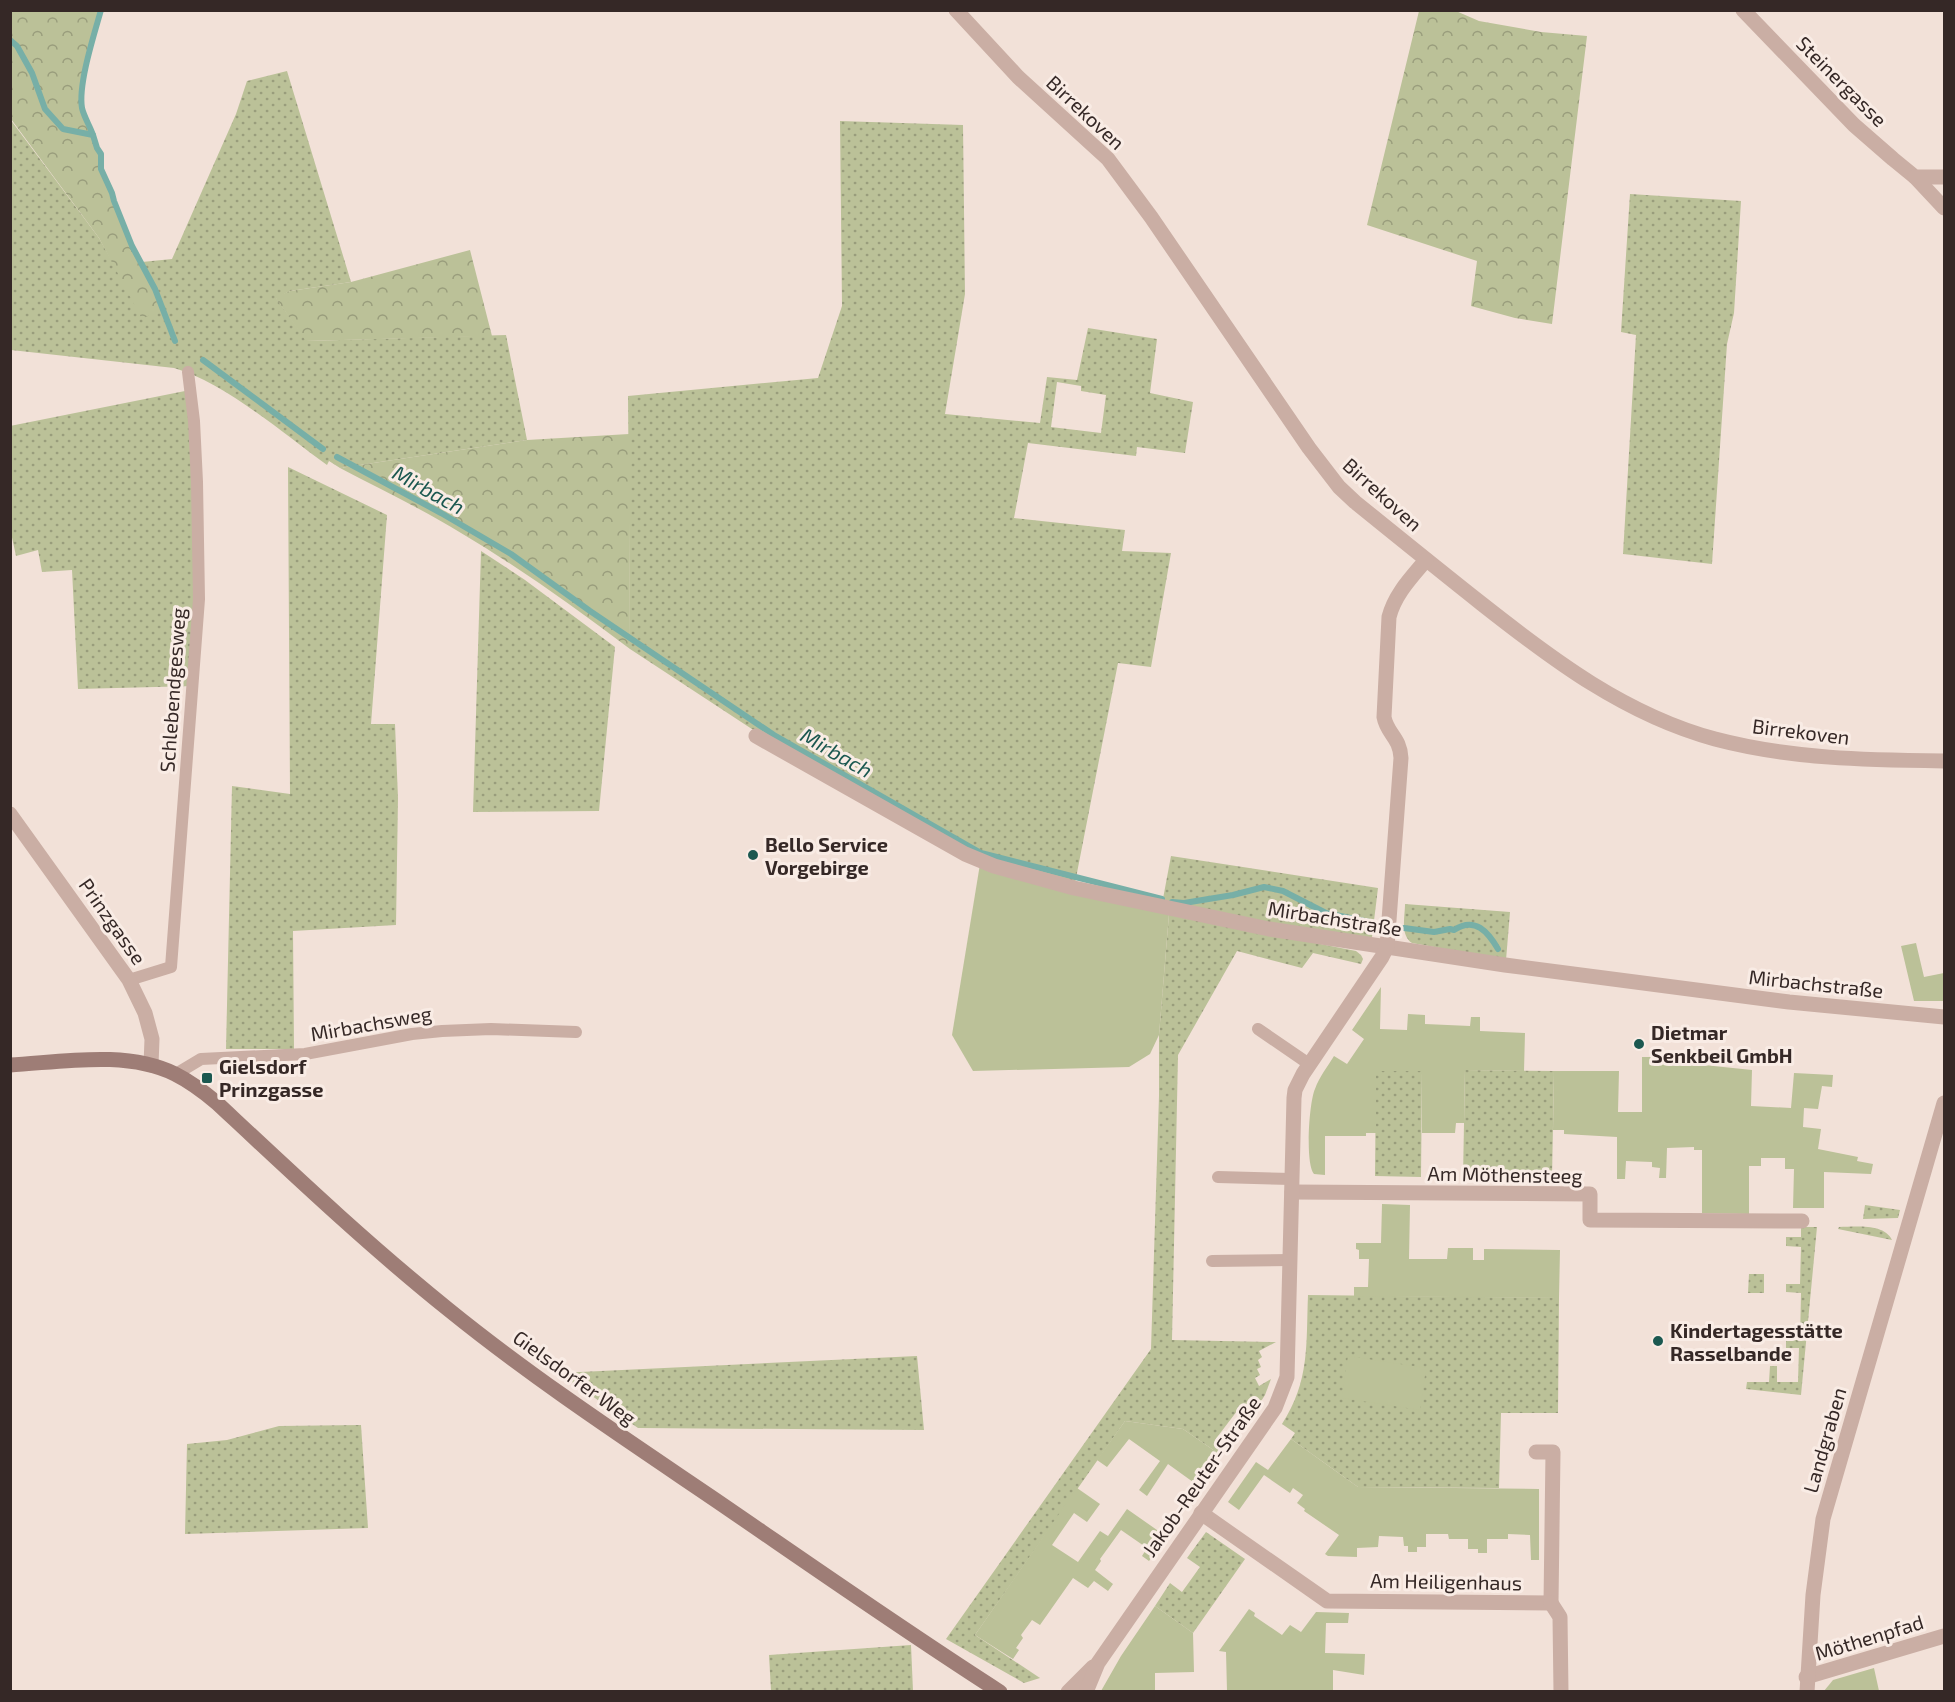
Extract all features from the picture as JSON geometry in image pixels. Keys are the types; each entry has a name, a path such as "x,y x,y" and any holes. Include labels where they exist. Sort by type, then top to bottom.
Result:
{"street":[{"name":"Birrekoven","path":"956,10 1018,78 1107,159 1151,217 1309,448 1339,487 1426,560 1536,647 1626,704 1683,729 1748,747 1806,756 1944,761"},
{"name":"Steinergasse","path":"1743,10 1854,125 1915,177 1944,207"},
{"path":"1915,177 1944,177"},
{"name":"Jakob-Reuter-Straße","path":"1068,1692 1098,1663 1275,1408 1282,1394 1289,1359 1293,1098 1298,1082 1309,1064 1387,947 1401,758 1398,741 1387,728 1384,717 1389,617 1400,592 1426,560"},
{"name":"Mirbachstraße","path":"756,736 965,854 994,866 1074,888 1269,929 1505,965 1789,1002 1944,1017"},
{"name":"Prinzgasse","path":"10,814 129,980 148,1021 152,1039 151,1065"},
{"name":"Gielsdorfer Weg","path":"10,1065 98,1060 151,1065 176,1074 217,1103 377,1251 451,1312 773,1540 1000,1692"},
{"name":"Landgraben","path":"1807,1684 1813,1595 1823,1519 1944,1103"},
{"name":"Am Möthensteeg","path":"1292,1186 1590,1194 1590,1220 1802,1221"},
{"name":"Am Heiligenhaus","path":"1201,1513 1326,1601 1551,1603 1553,1452 1536,1452"},
{"path":"1551,1603 1560,1617 1561,1692"},
{"name":"Möthenpfad","path":"1807,1684 1944,1636"},
{"name":"Jakob-Reuter-Straße","path":"1086,1692 1098,1663"}],"lane":[{"name":"Schlebendgesweg","path":"129,980 171,967 199,599 197,482 194,421 188,372"},
{"name":"Mirbachsweg","path":"176,1074 201,1059 304,1054 432,1032 491,1029 576,1032"},
{"path":"1258,1029 1309,1064"},
{"path":"1218,1177 1292,1186"},
{"path":"1212,1261 1291,1260"}],"green space":[{"path":"11,10 101,11 83,82 82,110 101,154 101,169 132,246 155,289 158,311 142,319 99,238 11,119"},
{"path":"1419,11 1456,11 1479,21 1541,32 1587,36 1552,324 1515,318 1471,306 1477,261 1367,225"},
{"path":"287,71 351,282 290,291 276,298 307,341 506,335 527,440 340,468 329,461 327,465 233,397 193,375 174,368 11,350 10,119 99,238 116,268 155,289 142,262 172,259 236,114 247,81"},
{"path":"840,121 963,125 965,294 945,414 1040,423 1047,377 1077,380 1088,328 1157,339 1150,393 1193,402 1185,453 1137,447 1136,456 1028,443 1014,518 1125,530 1122,551 1171,553 1151,667 1118,663 1075,883 985,859 761,735 630,649 628,396 818,378 842,306","holes":["1057,382 1081,386 1081,391 1106,395 1101,433 1051,427"]},
{"path":"1630,194 1741,201 1734,313 1727,344 1712,564 1623,554 1636,335 1621,332"},
{"path":"470,250 492,336 306,341 275,297 290,291 351,282"},
{"path":"190,390 194,421 194,686 78,689 72,570 42,572 38,550 16,556 10,528 10,426"},
{"path":"629,434 630,649 483,546 340,468 527,440"},
{"path":"288,467 387,515 371,724 395,724 398,798 396,925 293,931 294,1049 226,1049 232,786 290,794"},
{"path":"481,551 525,580 615,647 599,811 473,812"},
{"path":"1171,856 1378,888 1372,937 1366,943 1162,904"},
{"path":"980,864 1169,914 1159,1035 1150,1054 1129,1067 973,1071 952,1035"},
{"path":"1405,904 1510,912 1506,960 1412,943 1408,940 1405,931"},
{"path":"1169,914 1356,951 1363,959 1361,964 1313,953 1302,968 1237,951 1178,1055 1172,1340 1276,1342 1259,1351 1262,1357 1258,1360 1261,1367 1257,1369 1260,1375 1255,1378 1259,1386 1271,1379 1265,1395 1249,1420 1237,1411 1215,1440 1227,1450 1222,1456 1183,1429 1125,1421 975,1635 1040,1678 1024,1683 946,1639 1151,1349 1159,1035"},
{"path":"1916,943 1924,977 1944,973 1944,1001 1914,1001 1901,946"},
{"path":"1381,987 1380,1029 1407,1030 1408,1014 1425,1015 1425,1024 1470,1026 1471,1017 1480,1017 1480,1031 1525,1033 1524,1071 1465,1070 1464,1123 1456,1123 1455,1133 1422,1133 1422,1071 1376,1071 1376,1133 1366,1133 1366,1136 1325,1136 1325,1175 1314,1174 1311,1168 1309,1133 1315,1089 1334,1056 1347,1064 1364,1039 1352,1030"},
{"path":"1642,1057 1703,1057 1704,1065 1752,1070 1751,1106 1791,1108 1794,1073 1833,1075 1832,1087 1822,1086 1818,1109 1804,1108 1803,1127 1821,1129 1818,1149 1858,1157 1857,1161 1873,1164 1871,1174 1824,1172 1824,1208 1793,1208 1794,1169 1785,1169 1785,1158 1761,1158 1761,1166 1749,1166 1749,1214 1702,1213 1702,1150 1694,1150 1694,1147 1667,1148 1666,1178 1659,1178 1660,1168 1652,1167 1652,1162 1626,1161 1625,1179 1617,1179 1617,1137 1564,1134 1564,1130 1553,1130 1554,1071 1619,1071 1618,1112 1642,1112"},
{"path":"1465,1070 1554,1071 1552,1178 1463,1177"},
{"path":"1376,1071 1422,1071 1421,1177 1375,1176"},
{"path":"1382,1204 1410,1205 1409,1259 1447,1259 1448,1248 1473,1248 1473,1260 1484,1260 1484,1249 1560,1250 1559,1298 1354,1296 1354,1287 1368,1287 1369,1259 1359,1259 1356,1243 1381,1243"},
{"path":"1865,1205 1900,1210 1898,1218 1863,1219"},
{"path":"1801,1227 1817,1227 1801,1395 1746,1389 1747,1382 1769,1382 1770,1366 1777,1366 1777,1382 1798,1382 1799,1348 1786,1348 1786,1340 1800,1340 1801,1293 1786,1292 1786,1284 1800,1284 1801,1247 1786,1246 1786,1237 1801,1237"},
{"path":"1839,1227 1876,1228 1892,1240 1838,1229"},
{"path":"1749,1274 1764,1274 1764,1293 1748,1293"},
{"path":"1308,1295 1559,1298 1558,1413 1501,1413 1499,1488 1358,1487 1291,1439 1295,1433 1282,1424 1298,1393 1302,1377 1305,1362"},
{"path":"917,1356 924,1430 638,1428 559,1373"},
{"path":"1348,1356 1426,1368 1420,1410 1342,1398"},
{"path":"1125,1421 1183,1429 1222,1456 1193,1498 1186,1492 1193,1482 1168,1464 1147,1496 1139,1490 1160,1461 1129,1439 1107,1467 1097,1460"},
{"path":"361,1425 368,1528 185,1534 187,1444 227,1440 279,1426"},
{"path":"1291,1439 1358,1487 1539,1489 1539,1560 1531,1560 1530,1535 1508,1534 1508,1539 1487,1539 1487,1553 1478,1553 1478,1549 1468,1549 1468,1539 1449,1539 1448,1534 1426,1534 1426,1547 1417,1547 1417,1552 1408,1552 1408,1546 1404,1546 1403,1537 1379,1536 1378,1547 1357,1548 1357,1557 1328,1556 1325,1554 1339,1535 1304,1511 1305,1509 1297,1503 1303,1495 1293,1488 1290,1493 1264,1475 1239,1510 1228,1502 1256,1462 1268,1470"},
{"path":"1077,1488 1100,1504 1087,1522 1074,1513 1052,1545 1078,1562 1100,1531 1108,1536 1127,1509 1167,1537 1149,1561 1142,1556 1147,1548 1121,1530 1100,1559 1095,1570 1113,1584 1108,1591 1094,1581 1088,1588 1073,1578 1040,1625 1032,1620 1021,1635 1023,1638 1016,1648 1019,1650 1013,1659 975,1635"},
{"path":"1206,1532 1245,1559 1193,1633 1155,1606 1170,1583 1182,1592 1200,1567 1187,1558"},
{"path":"1155,1606 1193,1633 1194,1672 1155,1673 1155,1691 1101,1691 1121,1656"},
{"path":"1249,1609 1255,1613 1254,1616 1282,1635 1290,1625 1301,1632 1316,1612 1349,1613 1348,1623 1326,1623 1325,1653 1365,1654 1364,1675 1333,1670 1333,1691 1227,1691 1226,1652 1219,1651"},
{"path":"911,1645 913,1691 771,1691 769,1655"},
{"path":"1874,1668 1879,1691 1824,1691 1833,1680"}],"waterway":[{"path":"93,135 82,108 81,98 87,59 101,10"},
{"name":"Mirbach","path":"10,40 17,46 32,73 45,109 63,129 93,135 101,154 101,169 132,246 155,289 175,341"},
{"name":"Mirbach","path":"203,360 323,449"},
{"name":"Mirbach","path":"337,457 511,554 590,611 774,735 981,853 1162,899"},
{"name":"Mirbach","path":"1172,902 1184,903 1264,887 1283,891 1326,913 1374,923"},
{"name":"Mirbach","path":"1404,928 1434,932 1475,925 1490,937 1498,949"}],"place":[{"name":"Bello Service Vorgebirge","path":"753,855"},
{"name":"Dietmar Senkbeil GmbH","path":"1639,1044"},
{"name":"Gielsdorf Prinzgasse","path":"207,1078"},
{"name":"Kindertagesstätte Rasselbande","path":"1658,1341"}]}
